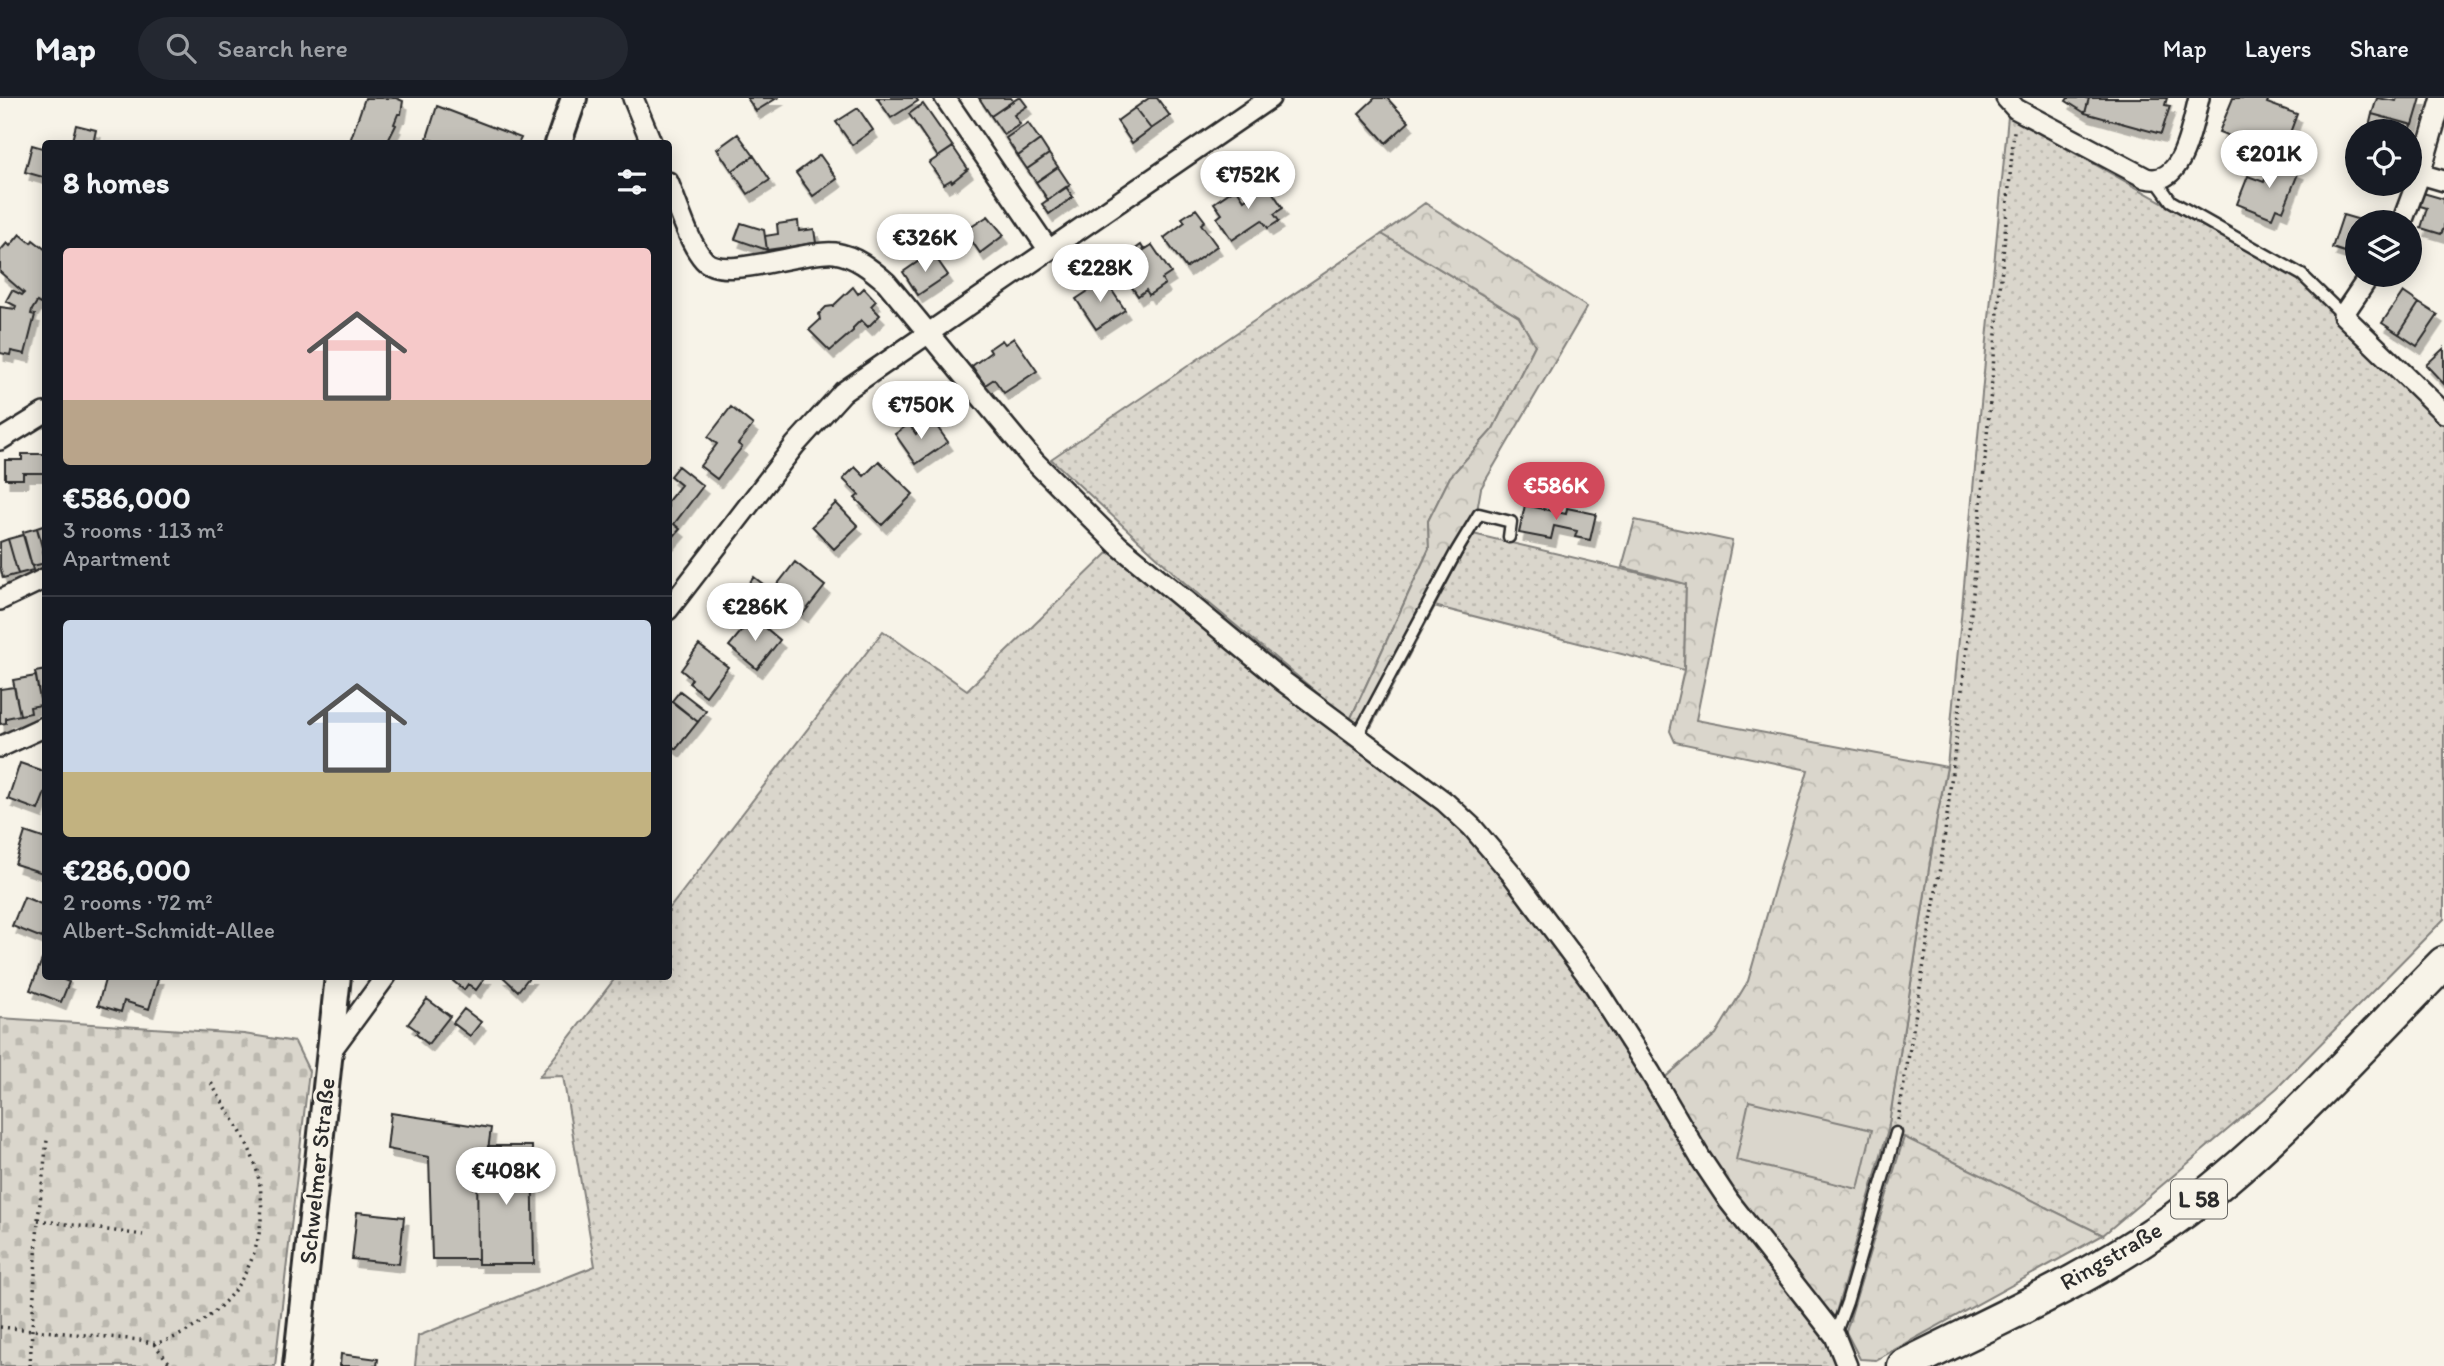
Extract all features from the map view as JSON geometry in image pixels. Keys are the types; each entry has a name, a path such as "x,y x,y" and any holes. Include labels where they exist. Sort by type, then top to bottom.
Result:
{"main road":[{"name":"Ringstraße","path":"1904,1366 2096,1269 2176,1218 2277,1131 2444,963"}],"street":[{"path":"559,140 574,98"},
{"path":"633,98 650,140"},
{"path":"945,98 1048,249"},
{"path":"672,605 795,445 843,392 1270,98"},
{"path":"2011,103 2146,178 2157,180 2170,173 2180,161 2199,98"},
{"path":"2422,167 2442,98"},
{"path":"2422,175 2444,181"},
{"path":"672,191 696,248 705,262 714,266 741,268 817,253 837,253 869,267 886,282 1034,461 1118,545 1284,682 1445,802 1472,827 1511,873 1593,983 1729,1201 1835,1336 1847,1366"},
{"path":"2362,287 2343,315 2444,413"},
{"path":"0,439 42,414"},
{"path":"0,600 42,580"},
{"path":"0,747 42,728"},
{"name":"Schwelmer Straße","path":"296,1366 338,980"},
{"path":"330,1051 383,980"}],"lane":[{"path":"2157,180 2171,201 2302,275 2343,315"},
{"path":"1357,737 1479,514 1511,522 1509,537"},
{"path":"1835,1336 1896,1133"}],"path":[{"path":"1896,1133 1943,849 1972,605 2011,103"},
{"path":"154,1344 200,1324 218,1310 248,1270 259,1238 263,1209 256,1169 248,1145 209,1079"},
{"path":"30,1366 38,1220 47,1140"},
{"path":"38,1220 143,1236"},
{"path":"0,1327 140,1340 154,1344 173,1366"}],"green space":[{"path":"2008,116 2302,280 2444,422 2444,919 2277,1088 2103,1235 1888,1130 1947,767"},
{"path":"1425,203 1587,307 1481,488 1473,534 1371,727 1350,720 1429,549 1428,521 1450,477 1493,429 1535,345 1519,317 1382,234"},
{"path":"1382,234 1519,317 1535,345 1493,429 1450,477 1428,521 1429,549 1350,720 1187,585 1051,459"},
{"path":"1635,520 1732,541 1696,720 1947,767 1888,1130 1833,1323 1719,1178 1662,1080 1716,1034 1748,981 1808,770 1675,742 1670,731 1684,670 1686,584 1622,567"},
{"path":"1473,534 1686,584 1684,670 1434,606"},
{"path":"1111,550 1441,808 1509,880 1569,961 1831,1341 1837,1366 415,1366 418,1336 595,1266 563,1076 539,1077 614,980 672,980 672,905 883,631 967,690"},
{"path":"0,1018 244,1034 295,1042 309,1071 275,1366 0,1366"},
{"path":"1749,1101 1872,1130 1858,1189 1736,1160"},
{"path":"1904,1137 2103,1235 1876,1360 1860,1359 1846,1332"}],"building":[{"path":"365,98 396,98 403,101 401,114 398,114 388,140 350,140"},
{"path":"747,98 777,98 756,111"},
{"path":"877,98 916,98 918,101 891,118"},
{"path":"979,98 1011,98 1013,101 991,116"},
{"path":"1018,98 1027,106 1014,115 1020,124 1004,135 991,116"},
{"path":"1149,98 1157,98 1170,116 1151,129 1135,108"},
{"path":"1375,98 1387,98 1409,122 1386,143 1359,113"},
{"path":"2068,98 2089,98 2085,113 2066,101"},
{"path":"2089,98 2167,98 2165,105 2170,106 2161,134 2085,113"},
{"path":"2233,98 2269,98 2267,103 2297,114 2284,149 2250,136 2247,143 2219,132"},
{"path":"2377,98 2396,101 2397,98 2421,98 2415,119 2391,119 2372,114"},
{"path":"923,104 953,147 938,157 909,114"},
{"path":"437,106 521,138 432,140 427,138"},
{"path":"858,108 873,130 852,145 836,122"},
{"path":"1135,108 1151,129 1132,143 1117,121"},
{"path":"2372,114 2390,119 2371,119"},
{"path":"1028,123 1040,140 1018,156 1006,138"},
{"path":"76,125 96,130 94,140 72,140"},
{"path":"738,134 754,156 732,171 717,149"},
{"path":"1040,140 1049,154 1027,169 1018,156"},
{"path":"32,145 42,148 42,177 25,172"},
{"path":"953,147 968,169 952,182 951,180 944,184 929,163"},
{"path":"1049,154 1058,167 1036,182 1027,169"},
{"path":"820,155 837,179 813,196 796,173"},
{"path":"754,156 770,180 748,194 732,171"},
{"path":"2272,161 2299,171 2283,211 2276,208 2272,218 2237,204 2248,176 2264,182"},
{"path":"1058,167 1070,185 1048,200 1036,182"},
{"path":"1267,184 1283,208 1274,214 1279,221 1268,228 1262,220 1232,240 1217,218 1222,214 1214,203 1236,188 1244,200"},
{"path":"1066,187 1073,197 1049,214 1042,204"},
{"path":"2423,193 2444,199 2444,228 2441,234 2422,228 2427,208 2420,206"},
{"path":"1196,209 1205,221 1201,224 1217,246 1186,268 1164,238 1185,222 1182,218"},
{"path":"2343,215 2345,216 2345,252 2332,248"},
{"path":"988,216 1004,235 980,253 965,231"},
{"path":"798,221 799,231 814,229 816,243 767,250 765,236 778,234 777,224"},
{"path":"741,223 764,230 767,250 735,239"},
{"path":"20,234 31,243 33,240 42,247 42,302 40,304 37,302 32,310 31,314 35,315 25,354 11,351 10,355 0,353 0,307 15,309 16,306 6,301 12,290 22,295 24,293 0,272 0,251 7,243 10,246"},
{"path":"1141,245 1144,250 1152,245 1171,273 1162,279 1165,284 1149,295 1146,290 1138,296 1119,268 1126,263 1123,258"},
{"path":"932,252 948,275 918,295 903,272"},
{"path":"1105,280 1125,310 1096,329 1076,299"},
{"path":"853,287 858,294 864,288 876,301 871,306 880,315 868,327 861,320 853,331 830,351 809,330 820,320 819,314 826,307 833,306"},
{"path":"2403,292 2419,303 2399,334 2382,323"},
{"path":"2419,303 2438,315 2417,346 2399,334"},
{"path":"1014,338 1037,371 1004,393 994,379 985,385 972,366 1002,340 1005,344"},
{"path":"2444,348 2444,384 2426,365"},
{"path":"950,390 958,400 936,420 928,411"},
{"path":"731,407 753,425 738,444 742,447 717,479 700,466 717,444 708,437"},
{"path":"933,421 948,442 916,464 895,434 909,424 916,434"},
{"path":"22,454 42,454 42,473 23,473 23,479 5,479 5,460 22,460"},
{"path":"879,461 913,494 882,525 855,498 859,495 843,479 855,467 864,476"},
{"path":"678,466 703,486 674,524 680,529 672,538 672,496 681,485 672,478"},
{"path":"836,503 858,526 834,549 812,526"},
{"path":"1525,505 1566,514 1567,508 1596,514 1590,540 1575,537 1577,531 1554,526 1551,539 1519,533"},
{"path":"42,526 42,544 37,528"},
{"path":"37,528 42,547 42,564 32,566 23,532"},
{"path":"23,535 33,570 18,574 8,539"},
{"path":"8,539 18,574 3,578 0,542"},
{"path":"795,562 825,586 803,614 773,590"},
{"path":"754,577 768,588 745,616 731,605"},
{"path":"753,617 780,640 757,669 729,646"},
{"path":"699,645 728,667 706,696 689,683 692,679 681,670"},
{"path":"42,671 41,705 35,672"},
{"path":"36,676 41,705 30,707 31,713 20,715 13,680"},
{"path":"14,687 20,715 6,718 6,723 0,724 0,689"},
{"path":"680,691 706,711 698,722 672,701"},
{"path":"672,702 698,722 676,749 672,746"},
{"path":"20,763 42,771 42,800 38,810 8,799"},
{"path":"25,832 42,838 42,873 15,864"},
{"path":"24,897 42,904 42,938 12,926"},
{"path":"42,960 42,980 69,982 61,1002 30,990"},
{"path":"105,980 158,980 149,1009 124,1001 121,1012 98,1005"},
{"path":"483,980 476,990 468,984 464,990 453,981"},
{"path":"506,980 527,980 518,991"},
{"path":"427,999 450,1016 428,1044 416,1034 418,1031 408,1024"},
{"path":"464,1009 481,1022 470,1036 453,1023"},
{"path":"391,1113 491,1128 486,1165 477,1164 478,1259 432,1259 429,1157 387,1149"},
{"path":"488,1146 532,1146 534,1264 478,1264 477,1164 486,1165"},
{"path":"357,1212 404,1217 399,1264 352,1259"},
{"path":"341,1354 378,1359 377,1366 340,1366"}]}
